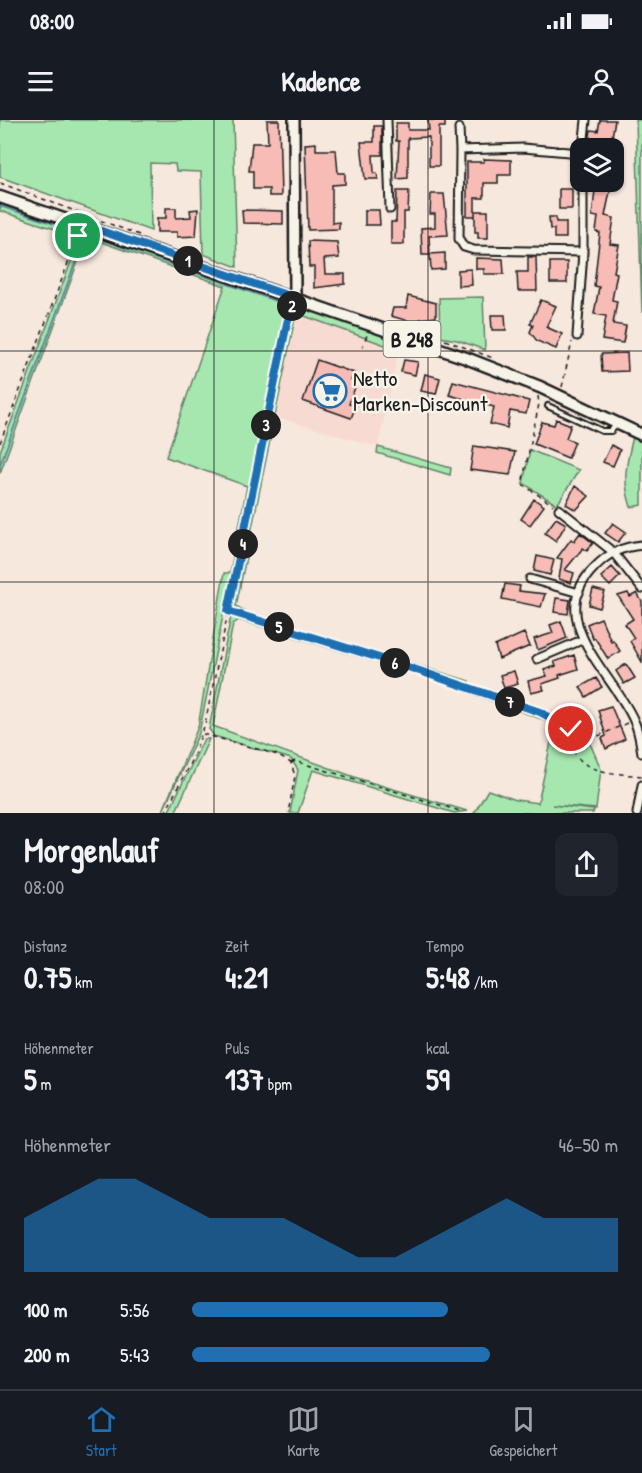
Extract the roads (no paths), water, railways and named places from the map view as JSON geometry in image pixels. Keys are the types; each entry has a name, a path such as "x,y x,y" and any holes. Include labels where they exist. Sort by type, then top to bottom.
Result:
{"main road":[{"name":"B 248","path":"0,196 295,298 540,387 642,435"}],"street":[{"path":"294,120 297,290 295,298"},
{"path":"387,120 390,209"},
{"path":"584,138 586,120"},
{"path":"459,128 459,239 464,247 474,250 583,252"},
{"path":"460,150 523,148 570,152"},
{"path":"577,336 583,252 583,192"},
{"path":"559,509 613,552 642,589"},
{"path":"642,545 625,547 613,552 591,571 579,593 576,615 582,640 634,720 642,753"},
{"path":"530,579 579,593"},
{"path":"537,659 582,640"},
{"path":"637,813 642,785"}],"lane":[{"path":"548,406 603,430 611,431 617,423"}],"waterway":[{"path":"0,206 73,230"},
{"path":"0,465 86,234 276,301"},
{"path":"235,603 276,394"}],"place":[{"name":"Netto Marken-Discount","path":"330,391"}]}
